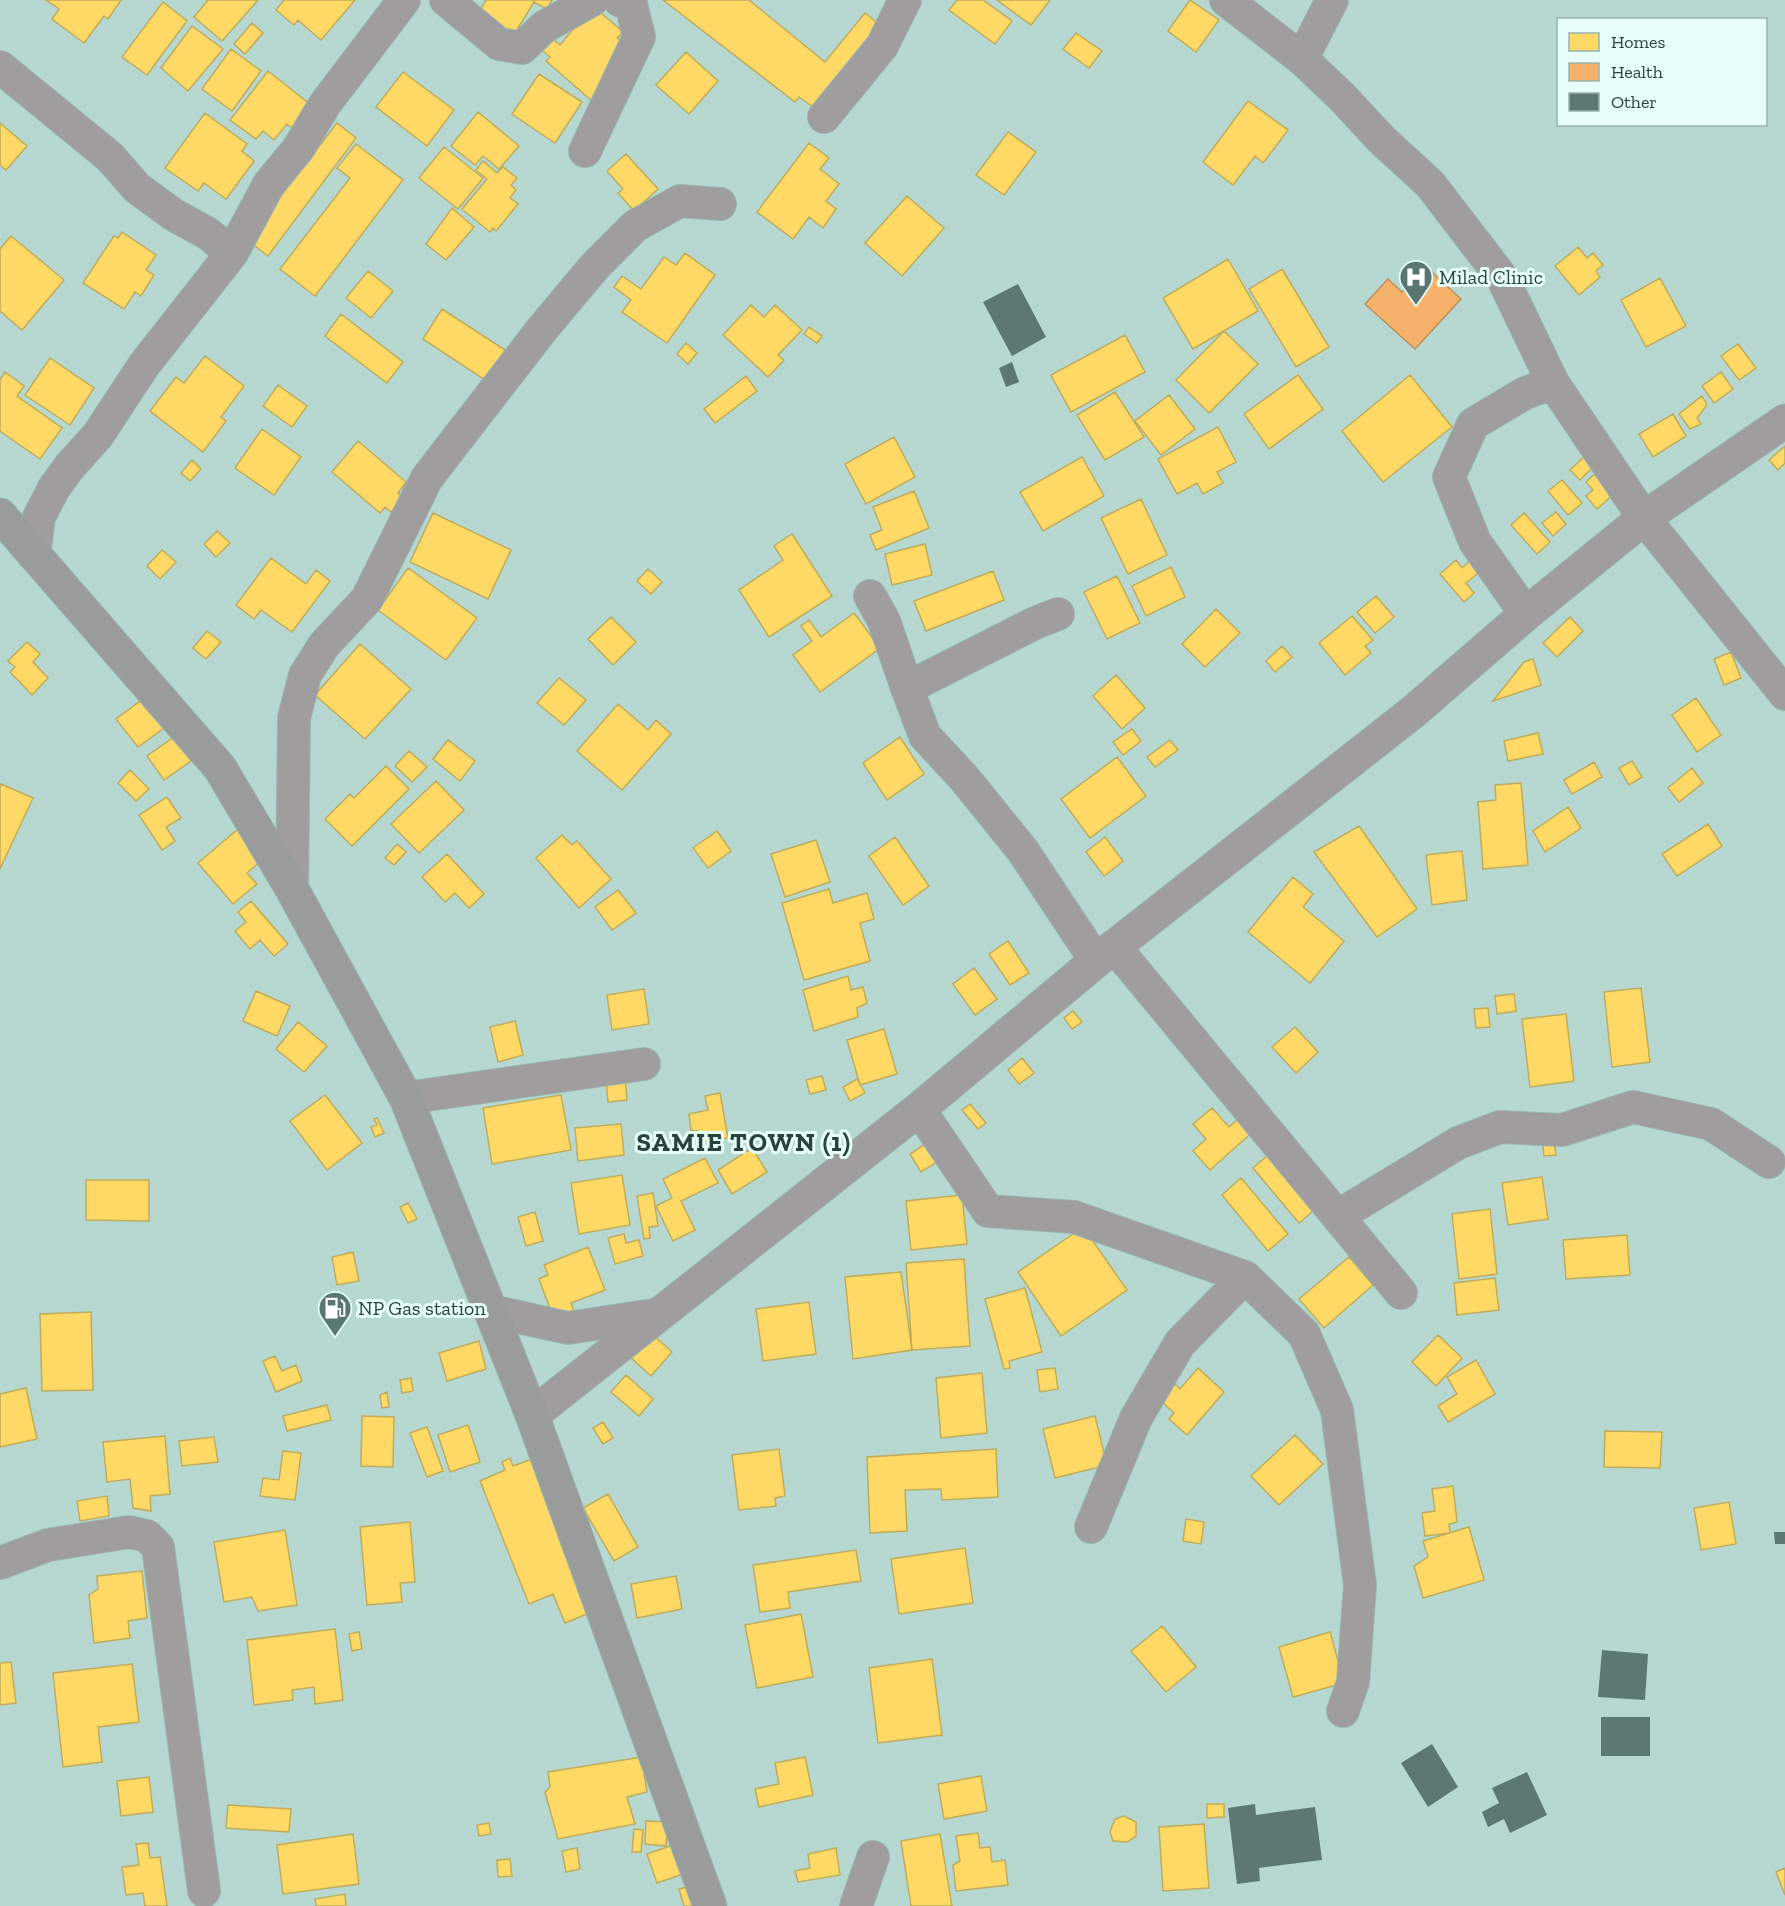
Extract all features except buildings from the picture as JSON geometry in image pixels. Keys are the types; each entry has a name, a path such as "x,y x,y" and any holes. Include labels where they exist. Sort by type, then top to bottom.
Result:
{"main road":[{"path":"0,515 220,768 292,889 406,1098 532,1415 711,1906"}],"street":[{"path":"34,555 39,517 54,488 98,435 144,365 232,253 269,184 298,149 325,104 404,0"},
{"path":"446,0 499,44 522,48 544,27 592,0"},
{"path":"585,151 639,38 631,4 619,0"},
{"path":"824,117 882,46 905,0"},
{"path":"1226,0 1302,59 1437,193 1503,279 1553,383 1644,518 1785,694"},
{"path":"1302,59 1332,0"},
{"path":"0,68 110,157 137,188 174,215 207,233 232,253"},
{"path":"292,889 294,718 305,675 324,645 367,599 427,478 557,310 595,266 635,226 680,201 720,204"},
{"path":"1526,614 1475,542 1449,477 1473,424 1525,393 1553,383"},
{"path":"532,1415 919,1109 1106,954 1413,712 1526,614 1644,518 1785,421"},
{"path":"870,596 884,621 925,735 964,778 1106,954 1338,1216 1401,1293"},
{"path":"907,688 1035,623 1058,614"},
{"path":"406,1098 644,1064"},
{"path":"1338,1216 1458,1143 1500,1126 1562,1130 1633,1107 1711,1125 1769,1162"},
{"path":"919,1109 988,1211 1074,1217 1245,1277 1304,1334 1337,1410 1360,1585 1353,1682 1343,1711"},
{"path":"1091,1527 1136,1418 1180,1343 1245,1277"},
{"path":"491,1311 568,1328 660,1314"},
{"path":"0,1563 48,1545 129,1532 147,1536 158,1547 204,1891"},
{"path":"856,1906 873,1857"}],"place":[{"name":"Milad Clinic","path":"1416,306"},
{"name":"NP Gas station","path":"335,1337"}],"district":[{"name":"SAMIE TOWN (1)","path":"744,1142"}]}
